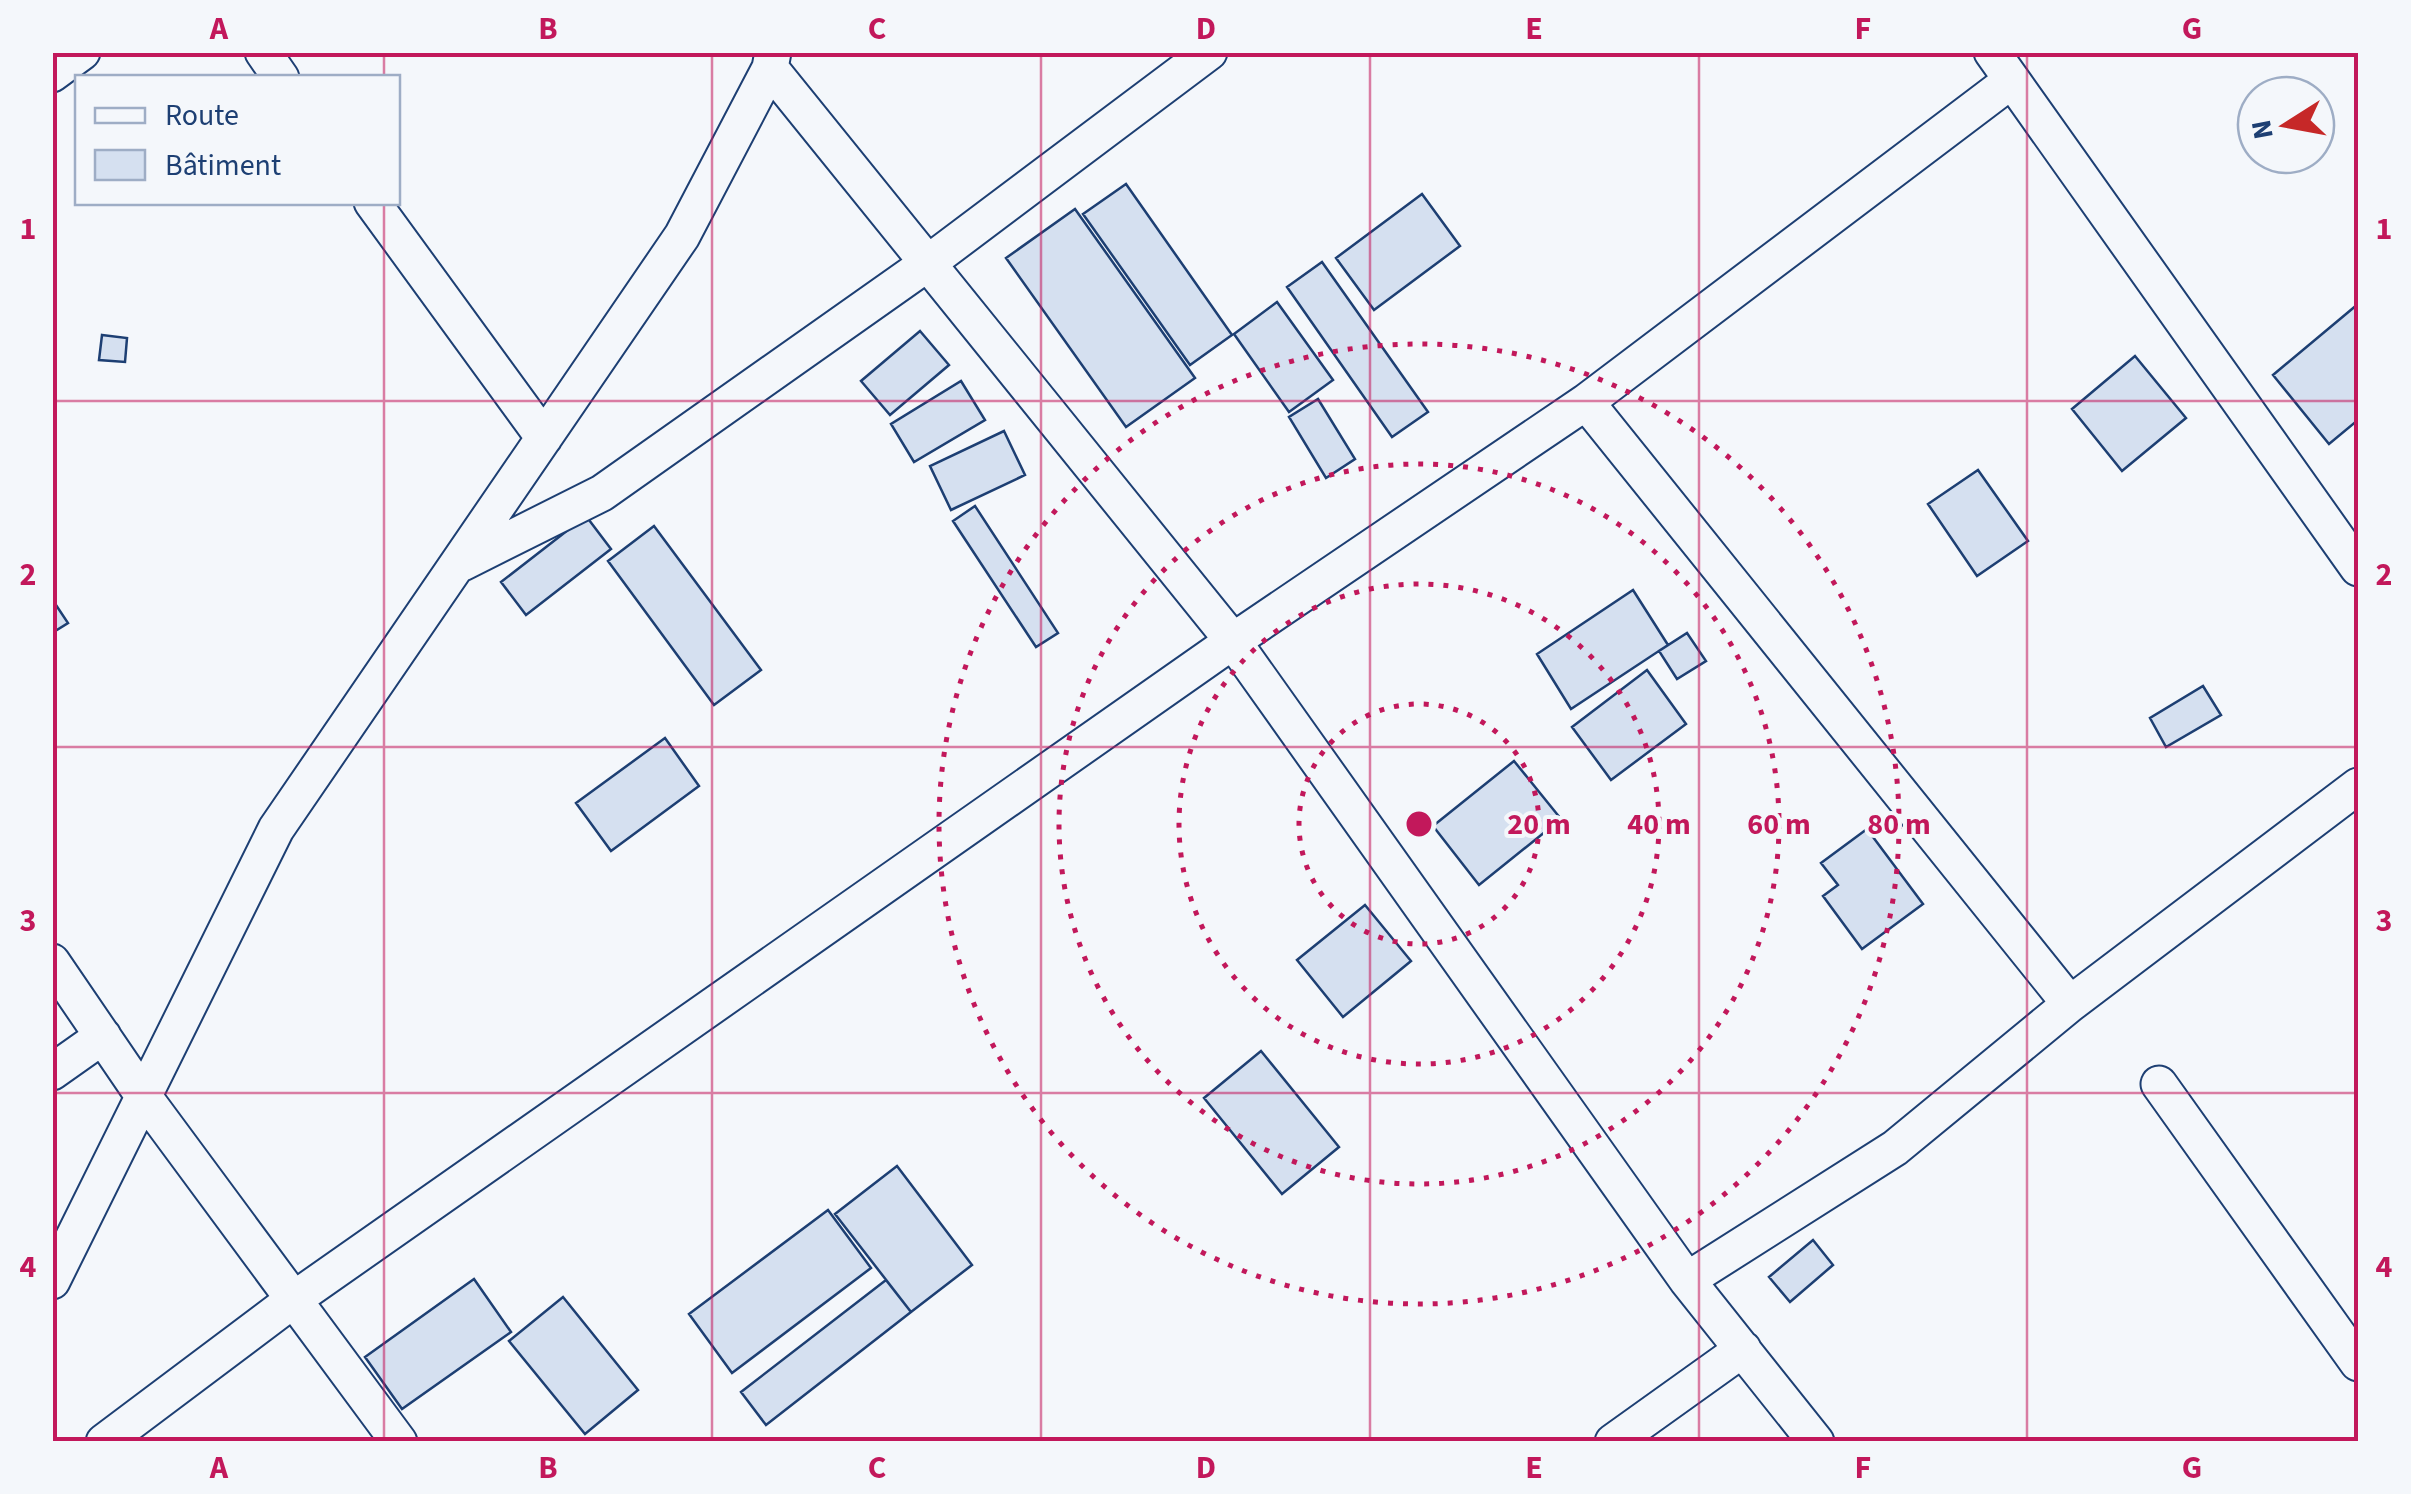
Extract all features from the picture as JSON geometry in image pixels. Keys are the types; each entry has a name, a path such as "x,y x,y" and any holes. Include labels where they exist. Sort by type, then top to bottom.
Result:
{"street":[{"path":"52,74 82,52"},
{"path":"263,52 280,75"},
{"path":"456,566 602,494 928,263 1209,52"},
{"path":"52,1281 276,829 682,236 772,60 928,263 1233,641 1687,1280 1816,1442"},
{"path":"104,1442 293,1300 1233,641 1586,402 2002,66 2358,568"},
{"path":"374,205 544,438"},
{"path":"1586,402 2070,1004"},
{"path":"1687,1280 1895,1148 2070,1004 2358,786"},
{"path":"52,962 144,1098 400,1442"},
{"path":"52,1072 103,1036"},
{"path":"2159,1084 2358,1363"},
{"path":"1613,1442 1743,1349"}],"building":[{"path":"1126,184 1232,335 1190,365 1083,214"},
{"path":"1422,194 1460,246 1374,310 1336,258"},
{"path":"1075,209 1195,378 1126,427 1006,258"},
{"path":"1322,262 1428,412 1392,437 1287,287"},
{"path":"1277,302 1333,380 1289,412 1234,334"},
{"path":"2358,304 2358,420 2329,444 2273,375"},
{"path":"920,331 949,365 890,415 861,381"},
{"path":"102,335 127,338 125,362 99,360"},
{"path":"2135,356 2186,418 2122,471 2072,409"},
{"path":"961,381 985,420 914,462 891,424"},
{"path":"1318,399 1355,459 1326,478 1289,417"},
{"path":"1004,431 1025,475 951,510 930,466"},
{"path":"1978,470 2028,541 1977,576 1928,504"},
{"path":"975,506 1058,633 1036,647 953,521"},
{"path":"586,516 611,549 526,615 501,582"},
{"path":"654,526 761,670 714,705 608,561"},
{"path":"1633,590 1668,645 1571,709 1537,654"},
{"path":"52,599 68,623 52,633"},
{"path":"1687,633 1706,661 1677,679 1659,651"},
{"path":"1647,670 1686,724 1611,780 1572,727"},
{"path":"2203,686 2221,715 2166,747 2150,718"},
{"path":"665,738 699,786 611,851 576,803"},
{"path":"1514,761 1561,819 1479,885 1433,826"},
{"path":"1867,829 1923,904 1862,949 1823,896 1838,885 1821,863"},
{"path":"1365,905 1411,961 1343,1017 1297,960"},
{"path":"1261,1051 1339,1147 1282,1194 1204,1098"},
{"path":"897,1166 972,1265 911,1312 835,1214"},
{"path":"828,1210 871,1268 732,1373 689,1314"},
{"path":"1813,1240 1833,1265 1790,1302 1769,1277"},
{"path":"474,1279 511,1332 402,1409 365,1357"},
{"path":"886,1280 911,1312 766,1425 741,1392"},
{"path":"563,1297 638,1390 585,1434 509,1341"}]}
